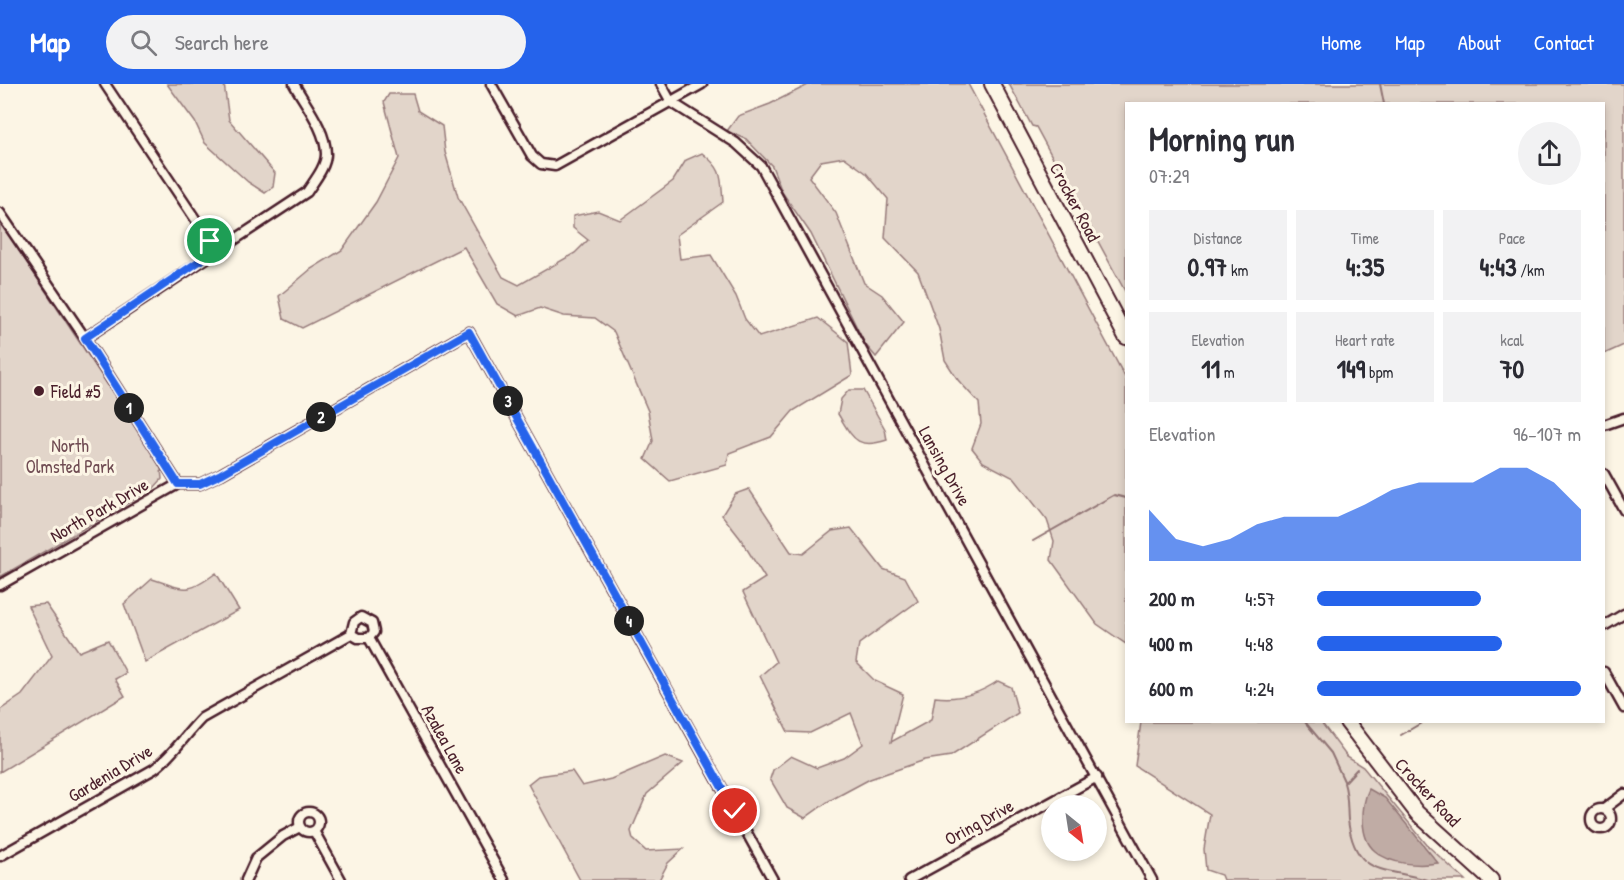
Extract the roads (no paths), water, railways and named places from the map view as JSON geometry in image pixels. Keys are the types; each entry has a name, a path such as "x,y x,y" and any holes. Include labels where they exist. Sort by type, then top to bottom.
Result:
{"main road":[{"name":"Crocker Road","path":"992,84 1125,335"},
{"name":"Crocker Road","path":"1348,723 1417,813 1491,880"}],"street":[{"path":"105,84 216,250"},
{"path":"85,338 307,192 320,173 326,154 322,136 294,84"},
{"path":"491,84 532,156 541,164 555,166 702,84"},
{"path":"661,84 671,102"},
{"name":"Lansing Drive","path":"671,102 736,142 761,166 1152,880"},
{"path":"0,213 85,338 178,484"},
{"name":"North Park Drive","path":"0,585 178,484 200,484 221,474 469,332 772,880"},
{"path":"1605,425 1624,418"},
{"path":"1605,476 1624,510"},
{"path":"1605,625 1624,614"},
{"name":"Gardenia Drive","path":"0,856 154,769 169,757 185,734 201,718 351,634 355,620 365,617"},
{"name":"Azalea Lane","path":"365,617 374,627 369,638 504,880"},
{"path":"351,634 358,638 369,638"},
{"path":"1605,674 1624,708"},
{"name":"Oring Drive","path":"909,880 1097,777"},
{"path":"1604,809 1624,794"},
{"path":"311,811 317,814 320,821 314,831 308,832 300,828 301,815 311,811"},
{"path":"246,880 256,858 283,836 300,828"},
{"path":"314,831 341,880"}],"waterway":[{"path":"1380,84 1384,102"},
{"path":"1033,541 1114,495 1125,498"},
{"path":"1306,723 1331,753 1344,781"},
{"path":"1401,735 1421,723"},
{"path":"1357,769 1344,783 1348,820 1357,852 1365,861 1374,866 1427,880"}],"place":[{"name":"Field #5","path":"39,391"}],"park label":[{"name":"North Olmsted Park","path":"70,455"}]}
